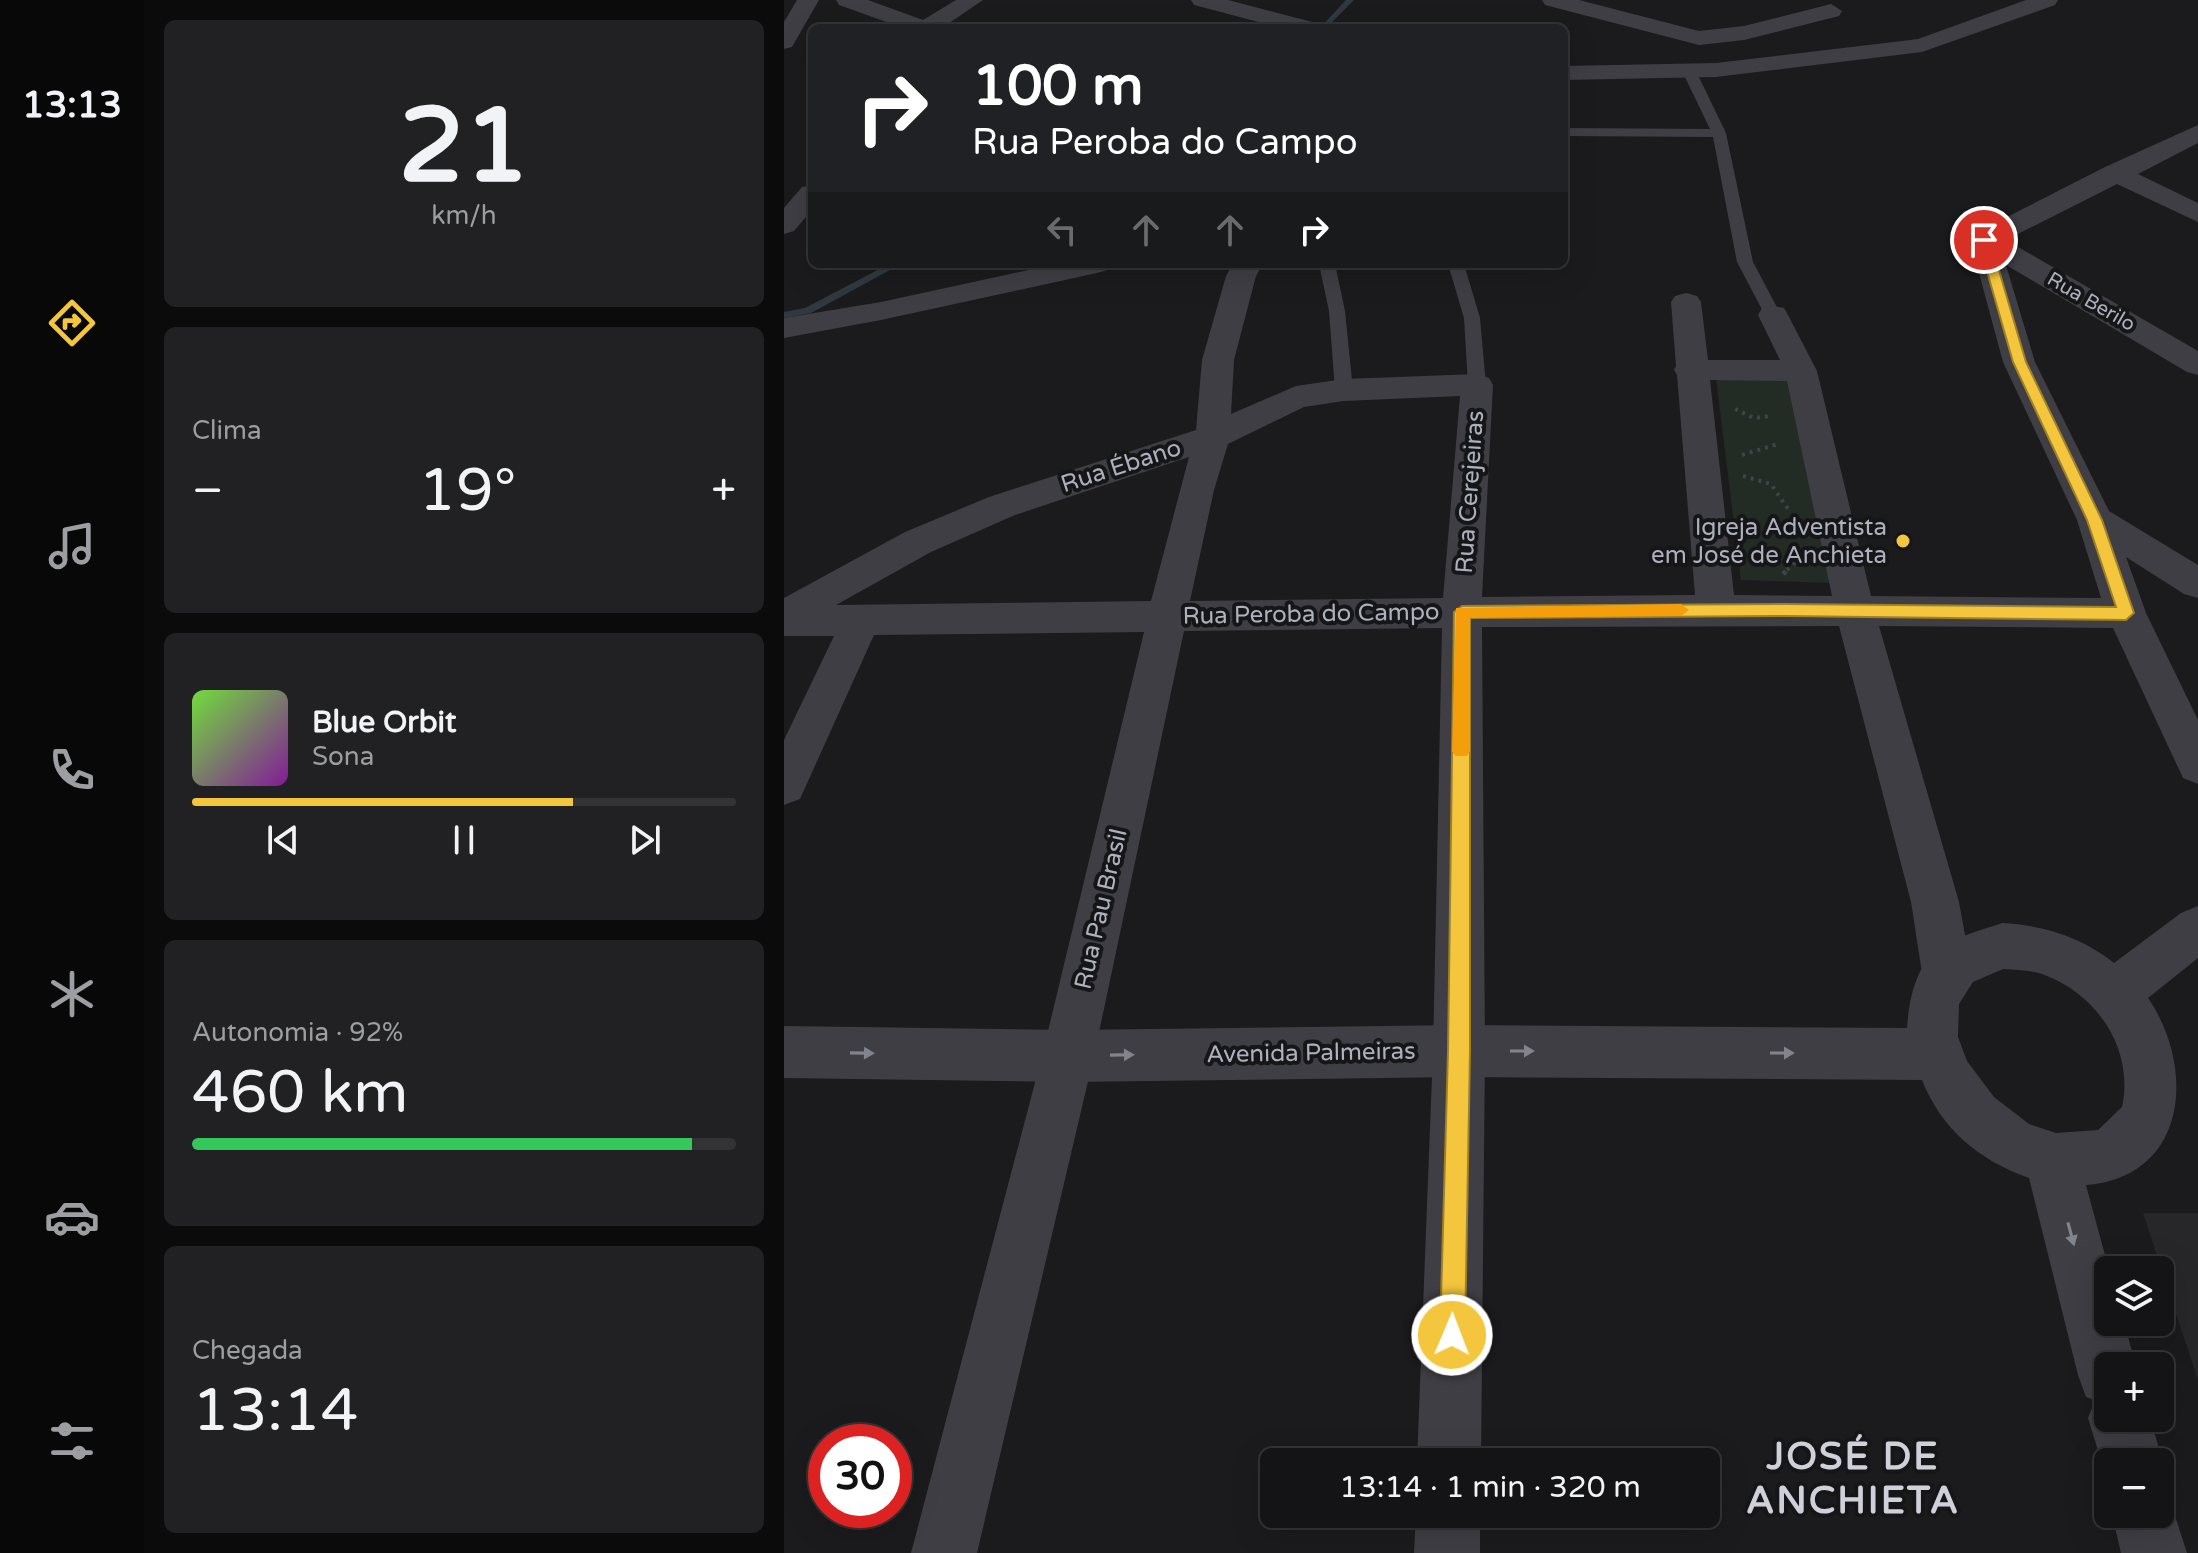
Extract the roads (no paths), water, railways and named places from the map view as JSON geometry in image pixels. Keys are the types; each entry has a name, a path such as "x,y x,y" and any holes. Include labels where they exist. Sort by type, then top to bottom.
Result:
{"street":[{"path":"784,42 808,0"},
{"path":"847,0 914,24"},
{"path":"932,24 972,0"},
{"path":"1202,0 1293,24"},
{"path":"1568,73 1716,70 1922,45 2047,0"},
{"path":"1555,8 1699,38 1744,33 1830,6 1835,28 1833,58"},
{"path":"1676,12 1699,38 1716,70"},
{"path":"2198,133 1984,240 2019,362 2095,520 2126,613 2198,765"},
{"path":"2115,173 2198,214"},
{"path":"784,225 804,198"},
{"name":"Rua Berilo","path":"1984,240 2198,365"},
{"path":"799,326 1078,268"},
{"name":"Rua Pau Brasil","path":"944,1553 1068,1056 1196,490 1213,437 1218,360 1246,268"},
{"path":"1686,302 1690,370 1716,610"},
{"path":"1773,315 1801,371 1855,611 1935,902 1947,973"},
{"path":"1690,370 1801,371"},
{"name":"Rua Ébano","path":"784,618 918,542 1002,506 1213,437 1296,397 1344,390 1477,385"},
{"name":"Rua Cerejeiras","path":"1449,1448 1459,1051 1462,612 1477,385"},
{"path":"2095,520 2198,584"},
{"name":"Rua Peroba do Campo","path":"784,618 861,620 1716,610 2126,613"},
{"path":"784,786 861,620"},
{"path":"2113,994 2198,929"},
{"path":"2002,946 2024,947 2071,962 2113,994 2141,1034 2150,1057 2153,1079 2151,1101 2145,1120 2134,1137 2098,1158 2051,1158 2001,1138 1978,1121 1945,1078 1935,1054 1931,1031 1937,989 1947,973 1962,959 1981,951 2002,946"},
{"name":"Avenida Palmeiras","path":"784,1052 1068,1056 1459,1051 1935,1054"},
{"path":"2051,1158 2102,1352"},
{"path":"1447,1553 1448,1528"},
{"path":"2148,1528 2154,1553"}],"lane":[{"path":"1689,71 1719,133 1745,262 1773,315"},
{"path":"1568,132 1719,133"},
{"path":"1328,268 1337,311 1344,390"},
{"path":"1457,268 1472,318 1477,385"}],"waterway":[{"path":"1326,24 1350,0"},
{"path":"784,315 808,311 889,268"}],"place":[{"name":"Igreja Adventista em José de Anchieta","path":"1903,541"}],"district":[{"name":"JOSÉ DE ANCHIETA","path":"1853,1479"}]}
